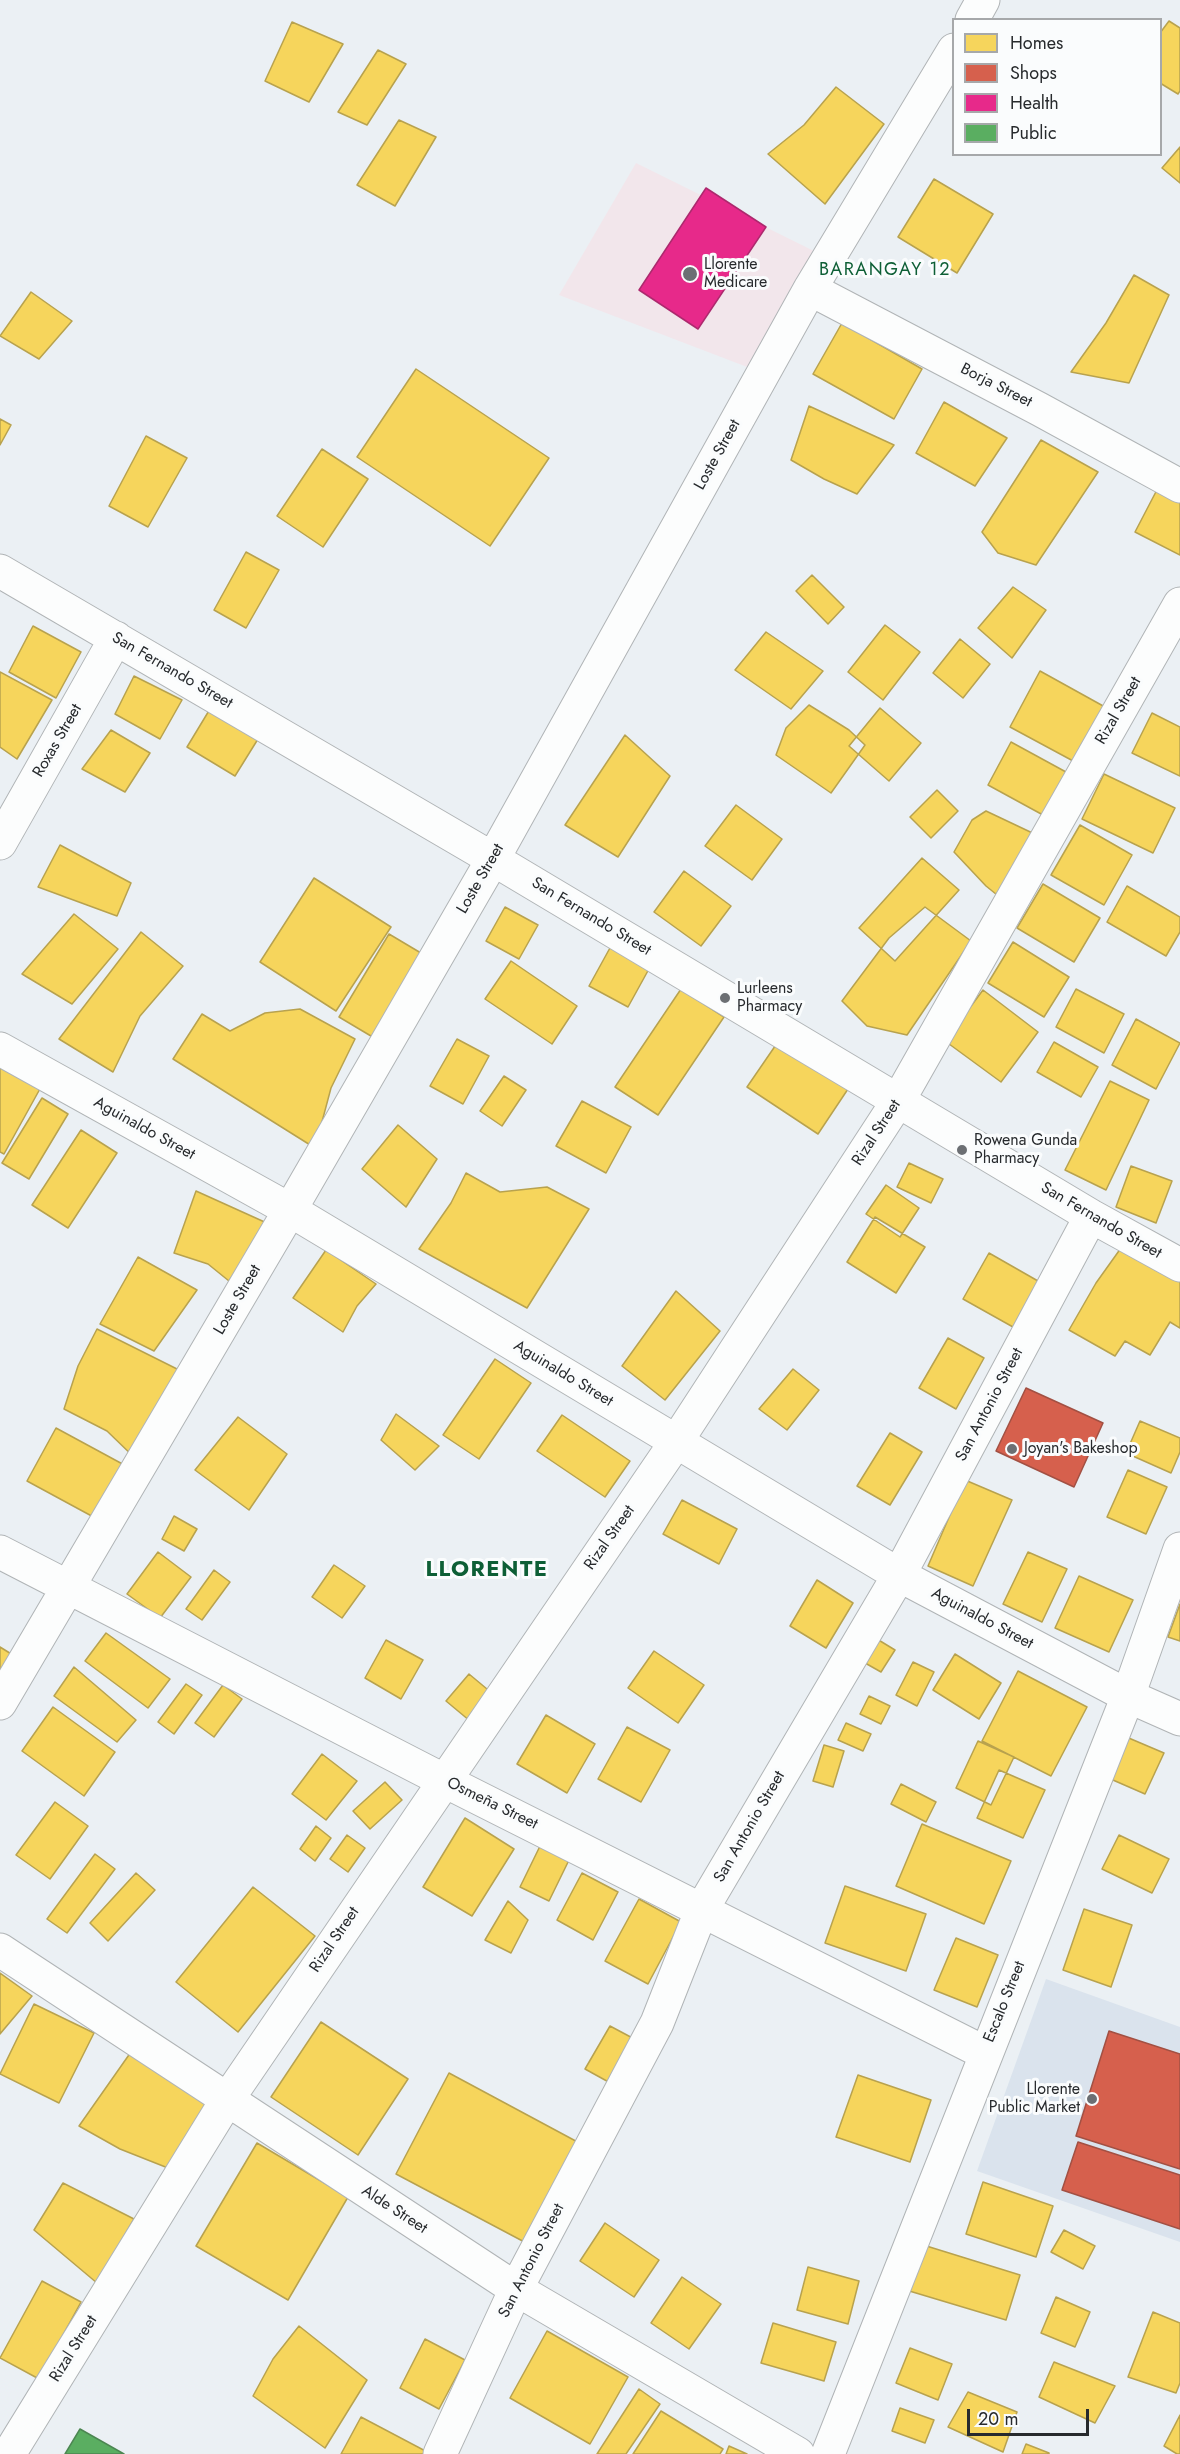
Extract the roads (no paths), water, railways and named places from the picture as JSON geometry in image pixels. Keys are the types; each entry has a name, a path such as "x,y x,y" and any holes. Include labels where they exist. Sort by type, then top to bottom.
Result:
{"street":[{"path":"973,18 984,0"},
{"name":"Loste Street","path":"0,1702 291,1210 493,859 810,289 952,53"},
{"name":"Borja Street","path":"810,289 1040,408 1180,486"},
{"name":"San Fernando Street","path":"0,571 493,859 1091,1216 1180,1265"},
{"name":"Rizal Street","path":"9,2454 227,2100 443,1780 676,1442 898,1101 1180,604"},
{"name":"Roxas Street","path":"0,843 116,638"},
{"name":"Aguinaldo Street","path":"0,1049 291,1210 898,1575 1128,1696 1180,1719"},
{"name":"San Antonio Street","path":"440,2454 516,2289 657,2023 702,1909 898,1575 1091,1216"},
{"name":"Escalo Street","path":"828,2454 1128,1696 1180,1549"},
{"name":"Osmeña Street","path":"0,1551 443,1780 985,2054"},
{"name":"Alde Street","path":"0,1950 516,2289 798,2454"}],"place":[{"name":"Llorente Medicare","path":"690,274"},
{"name":"Lurleens Pharmacy","path":"725,998"},
{"name":"Rowena Gunda Pharmacy","path":"962,1150"},
{"name":"Joyan's Bakeshop","path":"1012,1449"},
{"name":"Llorente Public Market","path":"1092,2099"}],"district":[{"name":"BARANGAY 12","path":"885,271"},
{"name":"LLORENTE","path":"487,1571"}]}
